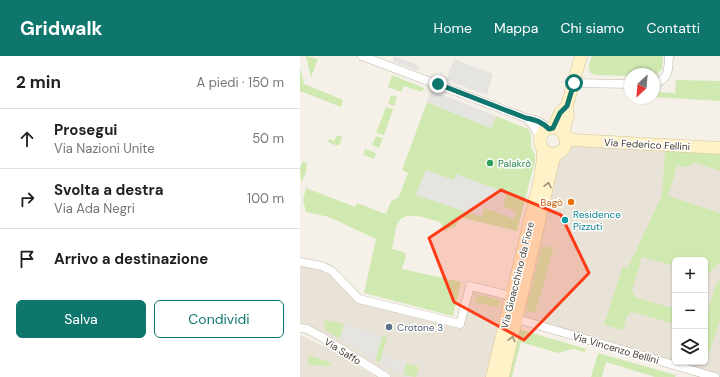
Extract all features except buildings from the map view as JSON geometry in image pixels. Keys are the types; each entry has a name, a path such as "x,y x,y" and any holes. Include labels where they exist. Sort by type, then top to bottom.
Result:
{"street":[{"path":"362,56 526,118 534,119 561,138"},
{"path":"561,138 560,113 567,106 581,56"},
{"path":"660,81 668,73 669,56"},
{"path":"574,83 624,84"},
{"path":"526,118 536,129 541,145"},
{"path":"541,145 542,134 561,138"},
{"name":"Via Federico Fellini","path":"541,145 549,153 561,138 720,148"},
{"name":"Via Gioacchino da Fiore","path":"503,377 553,161 561,138"},
{"name":"Via Gioacchino da Fiore","path":"492,377 540,179 543,158 541,145"},
{"path":"300,262 322,266 332,271 359,299 460,324 470,286 512,296"},
{"name":"Via Vincenzo Bellini","path":"517,319 715,377"},
{"name":"Via Saffo","path":"300,328 307,329 320,336 386,377"},
{"path":"682,377 685,368"}],"highlighted area":[{"path":"501,190 561,215 589,273 524,340 454,302 429,238"}],"shaded area":[{"path":"393,56 418,65 419,71 394,62"},
{"path":"454,59 493,74 487,95 446,80"},
{"path":"431,90 496,116 491,128 427,102"},
{"path":"574,140 720,148 720,377 715,377 674,365 708,365 708,257 672,257 672,364 517,319 560,151 565,145"},
{"path":"426,170 454,180 456,174 507,193 503,206 516,212 514,219 485,208 481,217 416,195"},
{"path":"300,262 322,266 359,299 460,324 470,286 512,296 492,377 386,377 300,328"},
{"path":"344,324 382,336 375,361 340,339"},
{"path":"300,335 327,348 376,377 300,377"},
{"path":"382,356 406,363 403,375 380,362"}],"green space":[{"path":"306,56 318,59 311,77"},
{"path":"592,56 663,56 662,69 660,71 660,68 624,68 624,76 596,75 590,72 589,65"},
{"path":"300,67 304,84 343,100 341,107 300,91"},
{"path":"392,75 424,88 422,92 404,86 401,92 388,87"},
{"path":"676,80 720,81 720,101 660,97 660,92 675,93"},
{"path":"391,95 397,97 394,106 388,104"},
{"path":"427,102 491,128 496,116 528,129 531,134 531,147 535,155 535,161 517,231 459,217 457,225 445,231 440,222 424,217 406,217 401,219 398,223 392,249 404,252 406,256 402,269 461,282 453,316 364,293 376,239 329,217 306,212 303,200 306,188 355,207 357,203 386,214 391,201 398,198 408,173 402,170"},
{"path":"386,107 393,109 384,135 376,133"},
{"path":"337,135 342,137 340,144 337,146 328,142 329,139 334,141"},
{"path":"376,136 383,138 379,148 372,145"},
{"path":"365,149 376,153 374,159 363,155"},
{"path":"665,151 720,154 720,171 695,163 686,167 677,166 668,196 720,213 720,263 708,274 708,257 672,257 672,265 642,257 632,290 635,297 672,308 672,323 633,312 627,315 623,330 604,325 623,266 628,268 662,195"},
{"path":"303,161 307,163 306,172 301,183 300,167"},
{"path":"542,247 554,247 535,313 526,310"},
{"path":"720,280 720,319 708,358 708,310 716,284"},
{"path":"477,295 500,300 499,308 475,302"},
{"path":"325,320 344,324 340,339 324,329"},
{"path":"519,329 586,349 585,352 573,349 558,353 521,342 512,377 506,377"},
{"path":"382,336 387,337 380,362 375,361"},
{"path":"598,353 676,375 675,377 655,377 606,362 602,377 591,377"},
{"path":"309,355 332,363 327,366 308,365"},
{"path":"406,363 419,367 416,377 403,375"}],"place":[{"name":"Palakrò","path":"490,163"},
{"name":"Bagò","path":"571,202"},
{"name":"Residence Pizzuti","path":"565,220"},
{"name":"Crotone 3","path":"389,327"}],"route":[{"path":"438,84 526,118 534,119 549,129 553,128 560,113 567,106 574,83"}]}
